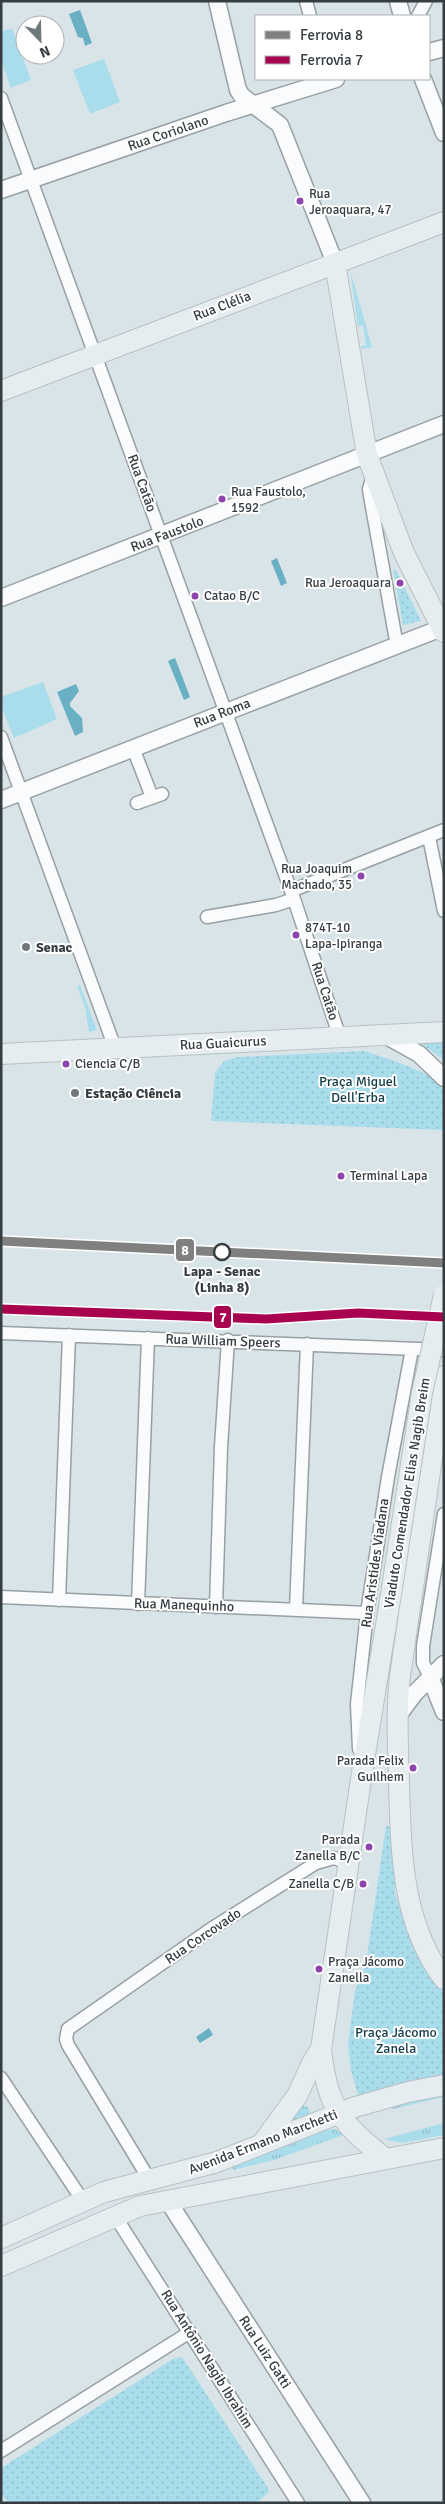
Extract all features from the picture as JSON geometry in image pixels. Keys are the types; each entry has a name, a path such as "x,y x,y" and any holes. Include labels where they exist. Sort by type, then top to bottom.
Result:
{"main road":[{"name":"Rua Clélia","path":"1,391 444,222"},
{"path":"335,263 370,464 404,553 443,629"},
{"name":"Rua Guaicurus","path":"1,1054 444,1032"},
{"name":"Viaduto Comendador Elias Nagib Breim","path":"361,1779 422,1393 444,1295"},
{"name":"Viaduto Comendador Elias Nagib Breim","path":"397,1717 400,1676 444,1376"},
{"path":"397,1717 401,1842 404,1876 410,1907 424,1944 444,1979"},
{"path":"361,1779 321,2049 327,2088 338,2114 358,2137 386,2159"},
{"path":"261,2145 294,2102 305,2083 312,2063 321,2049"},
{"name":"Avenida Ermano Marchetti","path":"1,2238 83,2201 120,2187 217,2162 338,2114 408,2092 444,2085"},
{"name":"Avenida Ermano Marchetti","path":"1,2266 140,2206 444,2148"}],"street":[{"path":"217,1 238,90 242,96 280,125 335,263"},
{"path":"306,1 310,15"},
{"path":"398,1 402,15"},
{"path":"419,15 426,1"},
{"path":"430,52 444,48"},
{"name":"Rua Coriolano","path":"1,190 330,80"},
{"path":"423,80 444,133"},
{"name":"Rua Catão","path":"1,98 292,895 340,1038"},
{"name":"Rua Faustolo","path":"1,598 161,536 370,464 444,424"},
{"path":"370,464 370,496 397,646"},
{"name":"Rua Roma","path":"1,800 443,629"},
{"path":"1,737 115,1048"},
{"path":"134,748 157,796 137,803"},
{"path":"207,917 276,904 292,895 444,830"},
{"path":"429,837 444,911"},
{"path":"385,1035 419,1054 444,1078"},
{"name":"Rua William Speers","path":"1,1333 228,1340 444,1350"},
{"path":"58,1600 69,1335"},
{"path":"138,1604 148,1338"},
{"path":"216,1607 221,1447 228,1340"},
{"path":"296,1609 307,1344"},
{"name":"Rua Aristides Viadana","path":"361,1779 357,1704 367,1614 388,1477 412,1349"},
{"path":"444,1514 423,1646 423,1662 444,1712"},
{"name":"Rua Manequinho","path":"1,1597 296,1609 367,1614"},
{"path":"397,1717 407,1702 444,1664"},
{"name":"Rua Corcovado","path":"149,2179 68,2045 66,2034 68,2030 214,1927 316,1863 334,1858 349,1862"},
{"path":"1,2078 83,2201"},
{"name":"Rua Luiz Gatti","path":"168,2201 362,2503"},
{"name":"Rua Antônio Nagib Ibrahim","path":"115,2216 298,2503"},
{"path":"1,2451 190,2332"}],"green space":[{"path":"12,28 15,36 15,65 26,65 31,80 11,88 1,61 1,32"},
{"path":"104,59 120,102 90,114 73,70"},
{"path":"350,270 372,347 361,349 361,347 366,345 363,325 358,327"},
{"path":"393,569 396,570 421,621 403,625"},
{"path":"43,682 57,719 14,738 1,706 1,697"},
{"path":"80,985 97,1030 89,1032 85,1007 77,986"},
{"name":"Praça Miguel Dell'Erba","path":"444,1040 444,1060 418,1041"},
{"name":"Praça Miguel Dell'Erba","path":"365,1051 409,1066 440,1084 444,1091 444,1130 211,1121 215,1073 224,1061 238,1057"},
{"name":"Praça Jácomo Zanela","path":"386,1826 395,1827 395,1893 415,1952 444,1994 444,2077 359,2098 351,2071 348,2044 355,1991 366,1963"},
{"path":"444,2091 444,2097 393,2109 388,2105"},
{"path":"299,2105 308,2107 311,2117 284,2127"},
{"path":"444,2123 444,2135 402,2143 384,2139"},
{"path":"335,2129 343,2135 274,2160 233,2170 231,2167 326,2130"},
{"path":"182,2357 268,2488 269,2492 256,2503 9,2503 1,2494 1,2468 173,2359"}],"shaded area":[{"path":"80,10 92,43 85,46 83,38 78,37 69,14"},
{"path":"277,558 287,583 281,586 271,561"},
{"path":"175,658 190,697 184,700 168,661"},
{"path":"76,684 79,691 70,703 70,706 82,718 83,732 75,736 57,692"},
{"path":"209,2028 213,2035 200,2043 196,2037"}],"rail line":[{"name":"8","path":"1,1241 444,1263"},
{"name":"7","path":"1,1309 266,1319 358,1313 444,1317"}],"place":[{"name":"Rua Jeroaquara, 47","path":"300,201"},
{"name":"Rua Faustolo, 1592","path":"222,499"},
{"name":"Rua Jeroaquara","path":"400,583"},
{"name":"Catao B/C","path":"195,596"},
{"name":"Rua Joaquim Machado, 35","path":"361,876"},
{"name":"874T-10 Lapa-Ipiranga","path":"296,935"},
{"name":"Senac","path":"26,947"},
{"name":"Ciencia C/B","path":"66,1064"},
{"name":"Estação Ciência","path":"75,1093"},
{"name":"Terminal Lapa","path":"341,1176"},
{"name":"Lapa - Senac (Linha 8)","path":"222,1252"},
{"name":"Parada Felix Guilhem","path":"413,1768"},
{"name":"Parada Zanella B/C","path":"369,1847"},
{"name":"Zanella C/B","path":"363,1884"},
{"name":"Praça Jácomo Zanella","path":"319,1969"}]}
